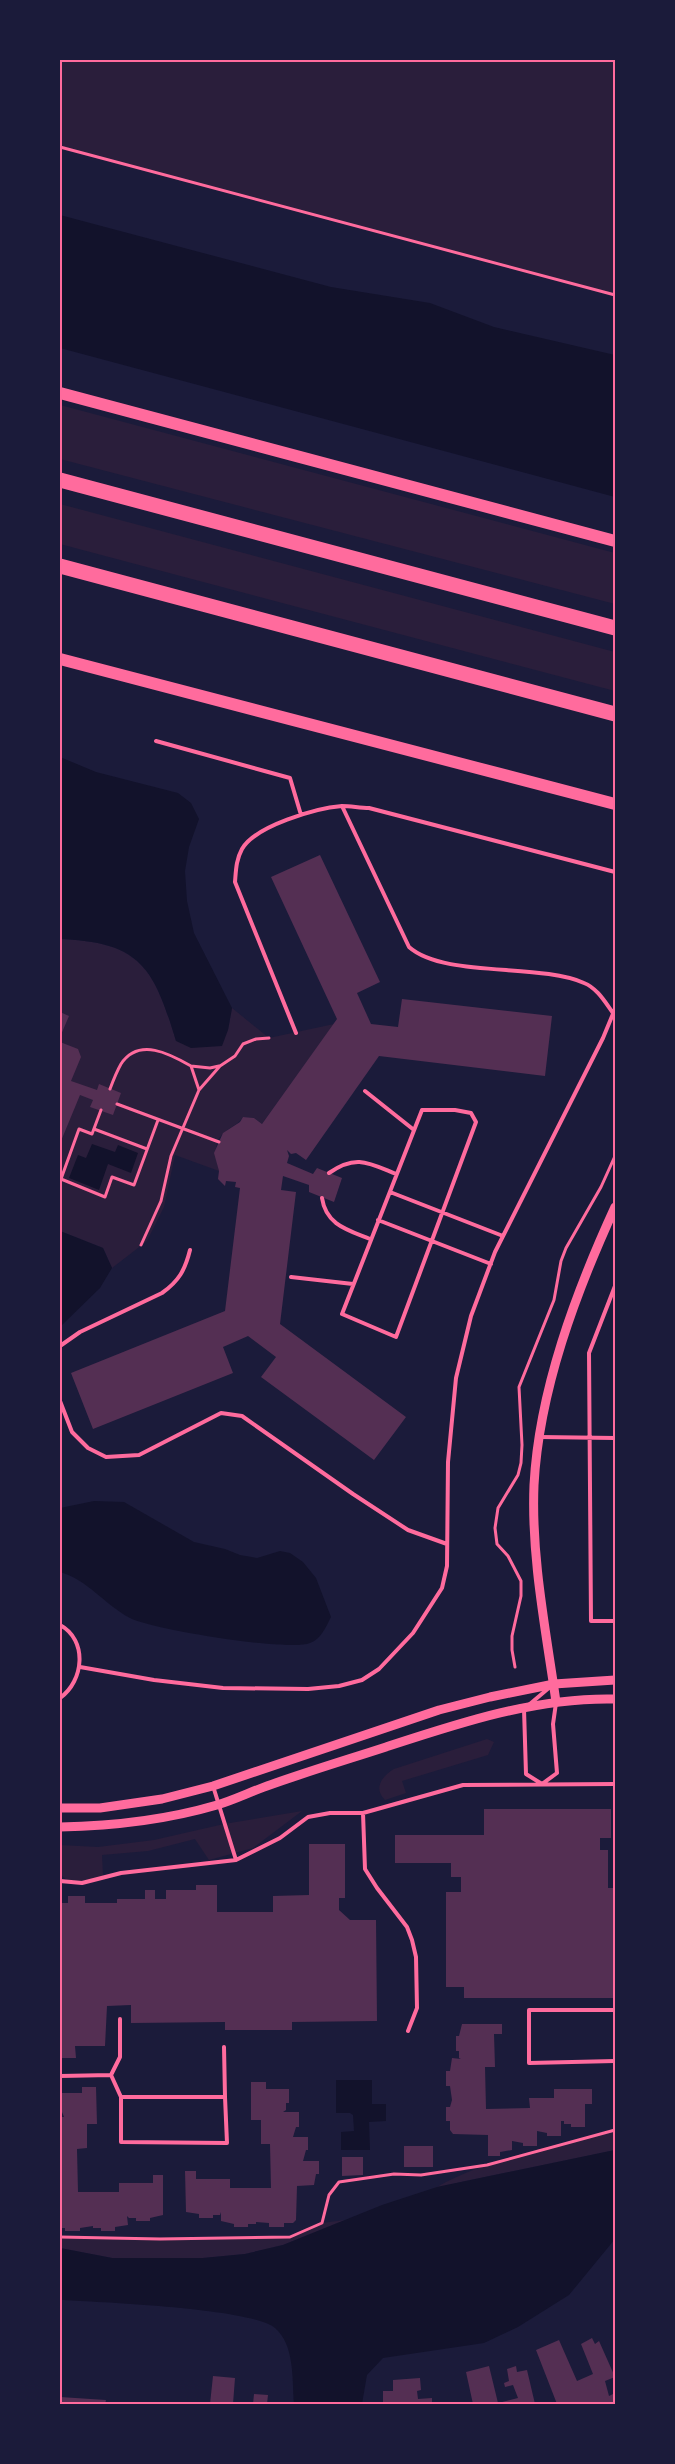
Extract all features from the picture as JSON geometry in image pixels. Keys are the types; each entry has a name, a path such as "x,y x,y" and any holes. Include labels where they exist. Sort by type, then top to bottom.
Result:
{"highway":[{"path":"60,480 615,628"},
{"path":"60,566 615,714"}],"main road":[{"path":"60,393 615,541"},
{"path":"60,659 615,804"}],"street":[{"path":"556,1702 538,1578 534,1485 540,1437 567,1327 611,1222 615,1207"},
{"path":"60,1808 100,1808 162,1799 212,1786 439,1710 554,1684 615,1680"},
{"path":"60,1827 102,1826 165,1818 218,1804 444,1728 556,1702 615,1699"}],"lane":[{"path":"156,741 290,778 301,815"},
{"path":"80,1667 154,1680 222,1688 308,1689 339,1686 362,1680 379,1669 413,1633 442,1588 447,1566 448,1462 456,1378 472,1316 503,1236 614,1011 597,992 585,983 552,975 451,963 418,955 409,947 342,806"},
{"path":"296,1032 236,882 236,862 243,848 255,835 301,815 342,806 369,808 406,816 615,872"},
{"path":"364,1091 414,1130"},
{"path":"422,1110 455,1110 472,1113 476,1122 396,1337 342,1314 414,1130 422,1110"},
{"path":"330,1173 340,1165 354,1161 370,1163 396,1174"},
{"path":"390,1192 503,1236"},
{"path":"322,1198 328,1217 338,1226 370,1239"},
{"path":"378,1220 491,1264"},
{"path":"60,1346 80,1332 162,1293 181,1277 190,1250"},
{"path":"291,1277 354,1284"},
{"path":"615,1286 589,1353 591,1621 615,1621"},
{"path":"60,1401 72,1432 88,1448 106,1457 139,1455 221,1413 242,1416 408,1530 447,1544"},
{"path":"540,1437 615,1438"},
{"path":"60,1625 74,1638 80,1652 80,1667 76,1682 60,1698"},
{"path":"542,1784 526,1774 524,1709 554,1684"},
{"path":"542,1784 557,1773 553,1724 556,1702"},
{"path":"60,1881 82,1883 121,1873 236,1860 280,1838 308,1817 330,1813 363,1813 463,1785 615,1784"},
{"path":"212,1786 236,1860"},
{"path":"363,1813 365,1869 377,1888 407,1926 416,1957 417,2008 408,2031"},
{"path":"615,2010 529,2010 529,2063 615,2061"},
{"path":"111,2076 120,2057 120,2019"},
{"path":"111,2076 121,2097 121,2142 227,2143 224,2046"},
{"path":"60,2076 111,2076"},
{"path":"121,2097 225,2097"}],"path":[{"path":"60,147 615,295"},
{"path":"141,1245 161,1201 171,1156 199,1090 220,1066 236,1056 243,1044 256,1038 269,1038"},
{"path":"110,1089 122,1062 138,1051 167,1052 191,1066 210,1068 220,1066"},
{"path":"191,1066 199,1090"},
{"path":"117,1104 219,1142"},
{"path":"101,1110 92,1134 79,1129 61,1179 105,1197 112,1177 134,1185 158,1120"},
{"path":"94,1129 148,1149"},
{"path":"60,2237 160,2239 290,2237 322,2223 329,2195 339,2182 394,2174 421,2175 487,2165 615,2130"}],"shaded area":[{"path":"60,60 615,60 615,295 60,147"},
{"path":"60,215 331,287 430,303 494,327 615,355 615,497 60,348"},
{"path":"60,405 615,553 615,604 60,459"},
{"path":"60,504 615,652 615,691 60,544"},
{"path":"60,757 96,772 178,793 191,803 199,819 189,847 185,871 187,901 194,933 232,1008 228,1030 222,1046 191,1048 176,1041 160,995 151,977 140,964 126,953 109,946 87,941 60,939"},
{"path":"60,939 87,941 109,946 126,953 140,964 151,977 160,995 176,1041 228,1030 232,1008 269,1038 334,1024 262,1124 254,1118 243,1117 220,1137 216,1146 219,1171 175,1155 164,1207 147,1241 112,1268 103,1248 60,1231"},
{"path":"92,1144 115,1152 118,1145 138,1153 131,1173 108,1164 99,1190 69,1178 78,1155 86,1158"},
{"path":"60,1231 103,1248 112,1268 100,1288 60,1327"},
{"path":"94,1501 124,1502 194,1542 225,1549 240,1555 257,1558 280,1551 290,1553 303,1562 316,1578 331,1617 327,1625 320,1636 314,1641 297,1645 220,1638 164,1628 130,1618 79,1581 60,1572 60,1508"},
{"path":"487,1739 494,1742 488,1755 402,1781 406,1793 385,1800 381,1796 380,1783 394,1769"},
{"path":"302,1811 253,1848 209,1860 195,1839 148,1851 102,1855 103,1876 82,1883 71,1884 60,1874 60,1845 98,1847 154,1840 224,1824"},
{"path":"336,2080 372,2080 372,2104 386,2104 386,2121 369,2122 370,2150 341,2150 341,2132 354,2131 353,2115 350,2113 336,2113"},
{"path":"615,2130 615,2150 437,2187 501,2160"},
{"path":"615,2150 615,2239 569,2295 518,2327 484,2343 383,2358 367,2375 362,2404 294,2404 291,2363 286,2344 275,2328 260,2321 237,2315 173,2307 60,2300 60,2248 112,2258 203,2258 245,2254 283,2245 382,2205 437,2187"},
{"path":"345,2220 283,2245 245,2254 203,2258 112,2258 60,2248 60,2237 290,2237 322,2223"}],"building":[{"path":"320,855 380,982 357,993 371,1024 398,1027 402,999 552,1016 545,1076 379,1056 306,1160 296,1153 291,1154 287,1150 289,1156 287,1163 313,1174 317,1168 342,1178 334,1202 309,1192 309,1185 283,1176 281,1190 296,1192 280,1324 406,1417 374,1460 261,1377 276,1357 248,1336 223,1347 233,1373 93,1429 71,1373 225,1311 240,1188 235,1187 236,1182 226,1181 225,1186 218,1179 219,1171 214,1153 223,1133 240,1122 243,1117 254,1118 262,1124 337,1019 271,877"},
{"path":"60,1012 69,1016 60,1037"},
{"path":"60,1042 78,1049 81,1057 71,1081 97,1090 99,1084 121,1093 113,1115 90,1107 93,1100 80,1095 61,1141"},
{"path":"484,1809 611,1809 611,1838 600,1838 600,1850 608,1850 608,1888 615,1888 615,1998 464,1998 464,1987 446,1987 446,1892 461,1892 461,1877 451,1877 451,1863 395,1863 395,1835 484,1835"},
{"path":"309,1844 345,1844 345,1898 339,1898 339,1910 350,1920 376,1920 377,2021 292,2022 292,2030 225,2030 225,2022 131,2023 131,2005 107,2006 105,2046 75,2046 76,2058 60,2058 60,1903 68,1903 68,1896 85,1896 85,1903 117,1903 117,1899 145,1899 145,1890 155,1890 155,1899 166,1899 166,1890 196,1890 196,1885 217,1885 217,1912 273,1912 273,1896 309,1895"},
{"path":"462,2024 502,2024 502,2034 494,2034 495,2067 485,2067 486,2109 530,2108 529,2098 554,2098 554,2089 592,2089 592,2104 585,2104 585,2127 571,2127 571,2124 564,2124 564,2121 561,2121 561,2136 547,2136 547,2133 537,2131 537,2146 523,2146 523,2143 512,2141 512,2150 500,2152 500,2156 488,2156 488,2135 453,2134 450,2130 450,2121 446,2121 446,2107 450,2107 452,2100 450,2086 446,2086 446,2071 450,2071 452,2058 461,2059 459,2058 459,2051 456,2051 456,2036 459,2036"},
{"path":"251,2082 266,2082 266,2089 289,2089 289,2103 286,2103 286,2110 283,2112 299,2112 299,2127 296,2127 293,2137 308,2137 308,2150 306,2150 303,2161 319,2161 319,2174 316,2174 314,2185 297,2186 296,2220 293,2223 284,2223 284,2227 269,2227 269,2223 256,2222 256,2224 248,2224 248,2227 234,2227 234,2224 221,2221 221,2212 220,2215 213,2215 213,2218 199,2218 199,2214 186,2212 185,2171 196,2171 196,2179 230,2179 230,2188 271,2188 270,2144 261,2144 261,2120 251,2120"},
{"path":"82,2087 96,2087 97,2124 87,2124 87,2148 77,2149 78,2192 119,2192 119,2183 153,2183 153,2175 163,2175 163,2215 150,2218 150,2221 136,2221 136,2218 129,2218 127,2216 128,2225 115,2227 115,2231 101,2231 101,2228 93,2228 93,2226 80,2228 80,2231 65,2231 65,2228 60,2228 60,2117 64,2117 60,2107 60,2093 82,2093"},
{"path":"404,2146 433,2146 433,2167 404,2167"},
{"path":"342,2157 363,2157 363,2175 342,2176"},
{"path":"592,2338 595,2344 599,2341 615,2377 605,2381 609,2396 615,2393 615,2404 557,2404 536,2350 559,2340 577,2381 593,2374 581,2344"},
{"path":"489,2366 498,2403 518,2398 513,2385 505,2387 504,2383 509,2381 507,2369 516,2366 517,2372 527,2370 535,2404 473,2404 466,2372"},
{"path":"213,2376 235,2378 233,2404 210,2404"},
{"path":"420,2378 421,2390 417,2391 418,2399 432,2398 432,2404 383,2404 383,2391 393,2391 393,2380"},
{"path":"254,2394 268,2395 267,2404 253,2404"},
{"path":"60,2397 106,2400 105,2404 60,2404"}]}
